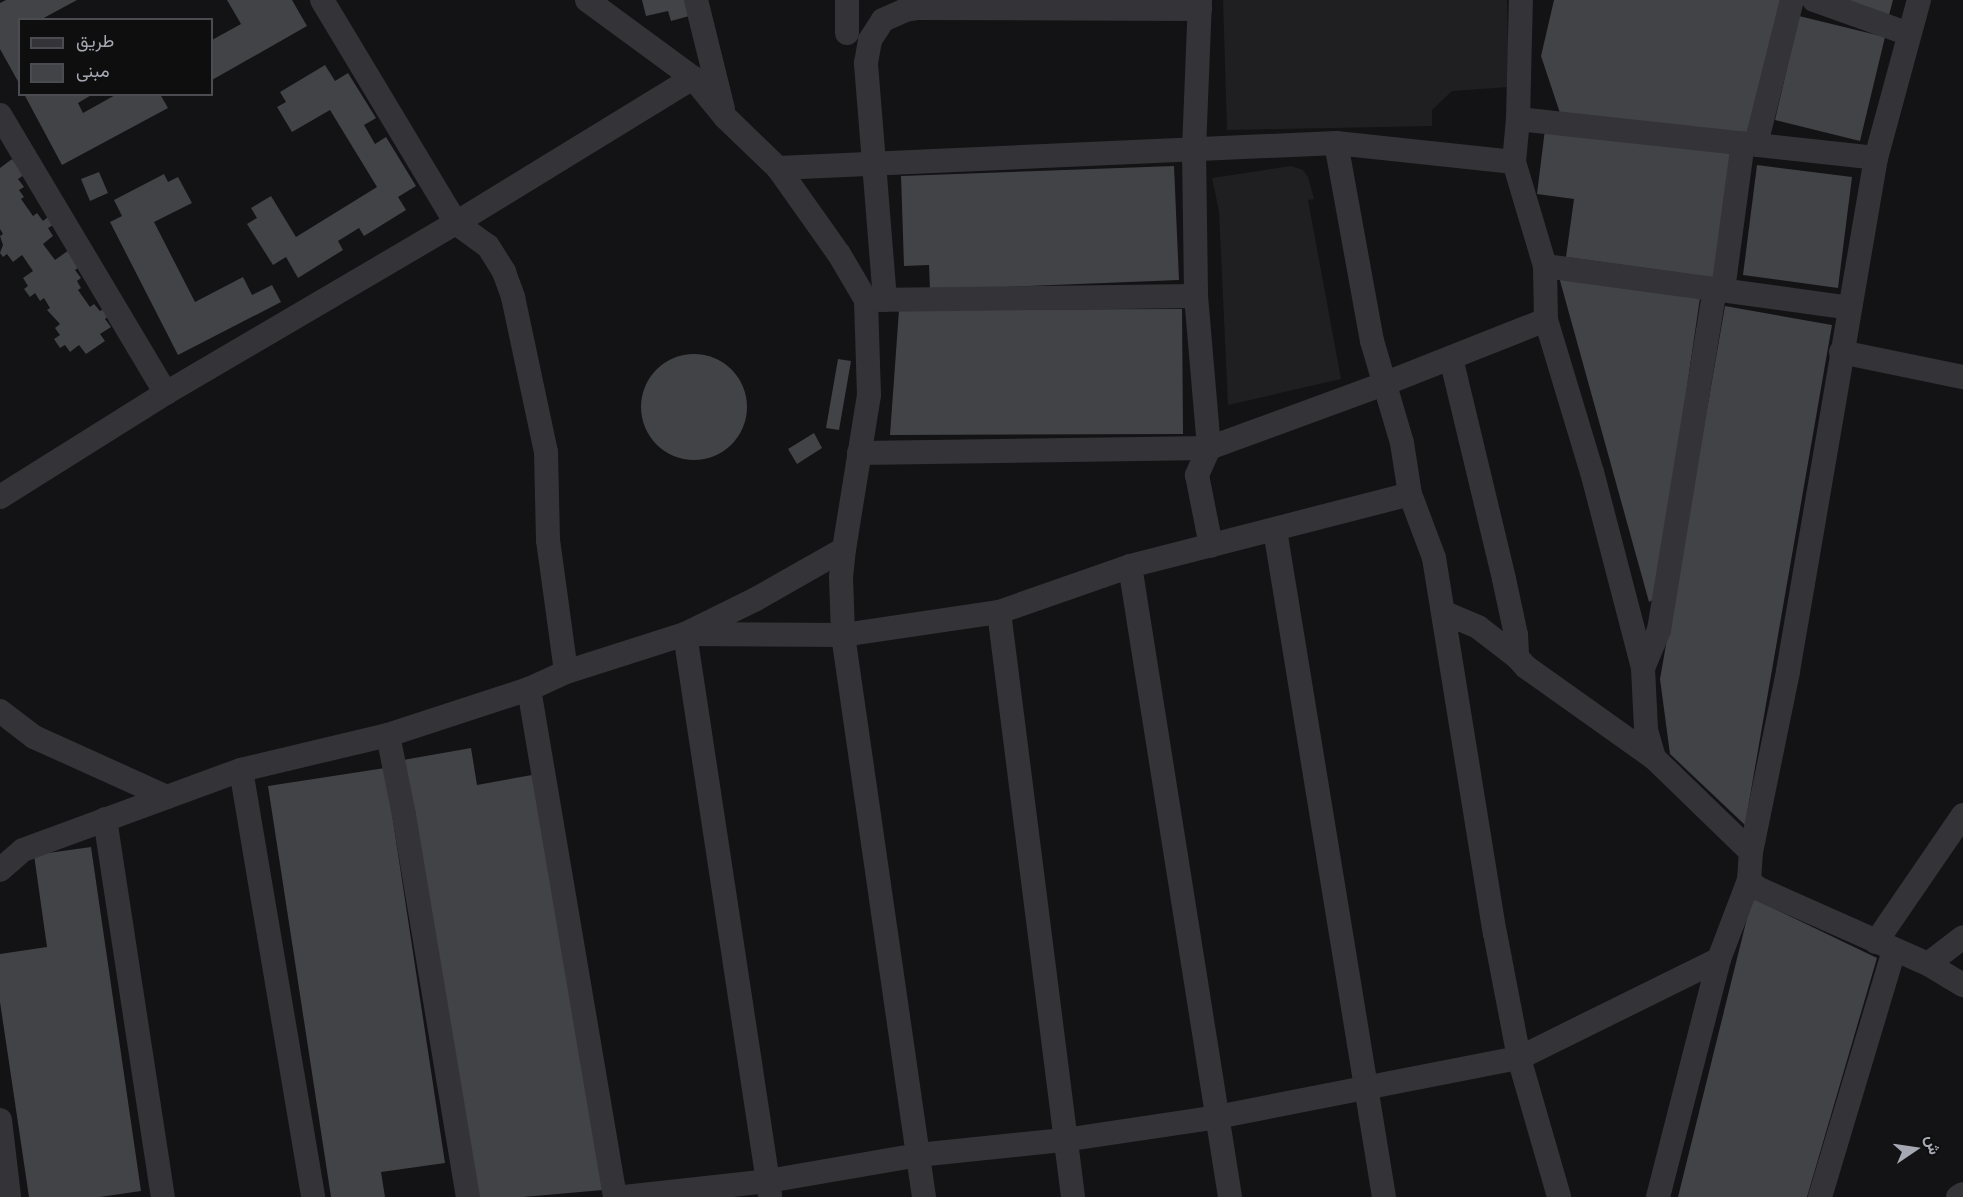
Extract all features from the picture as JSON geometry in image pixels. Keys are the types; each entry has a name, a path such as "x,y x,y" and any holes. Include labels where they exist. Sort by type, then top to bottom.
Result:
{"street":[{"path":"322,0 456,224 488,246 504,272 513,297 546,452 548,540 566,672"},
{"path":"587,0 693,78 725,117 778,168 838,254 876,300"},
{"path":"696,0 725,117"},
{"path":"847,0 847,33"},
{"path":"1521,0 1518,119 1514,162 1545,266 1546,320 1583,439 1643,668 1647,730 1654,758"},
{"path":"1643,668 1659,630 1719,290 1749,143 1792,0"},
{"path":"1814,0 1909,34"},
{"path":"1658,1197 1719,959 1749,880 1751,852 1788,671 1840,352 1851,308 1876,158 1920,0"},
{"path":"924,1197 843,635 844,549 870,395 876,300 873,164 866,51 875,29 893,14 917,8 1200,4 1194,149 1196,296 1209,448 1197,475 1211,546"},
{"path":"0,497 166,393 456,224 693,78"},
{"path":"0,115 166,393"},
{"path":"1518,119 1876,158"},
{"path":"778,168 1336,143 1514,162"},
{"path":"1336,143 1372,341 1402,443 1410,494 1434,558 1445,613 1495,933 1519,1058 1559,1197"},
{"path":"1545,266 1851,308"},
{"path":"876,300 1196,296"},
{"path":"859,453 1209,448 1384,384 1546,320"},
{"path":"1840,352 1963,377"},
{"path":"1451,358 1512,613 1517,657"},
{"path":"685,634 843,635 999,612 1131,566 1410,494"},
{"path":"1275,530 1384,1197"},
{"path":"0,870 23,850 241,770 388,735 529,689 566,672 685,634 756,599 844,549"},
{"path":"1131,566 1230,1197"},
{"path":"999,612 1072,1197"},
{"path":"1445,613 1478,627 1517,657 1526,667 1654,758 1751,852"},
{"path":"685,634 770,1189"},
{"path":"529,689 615,1197"},
{"path":"0,711 34,737 167,796"},
{"path":"388,735 404,815 468,1197"},
{"path":"241,770 313,1197"},
{"path":"1820,1197 1885,946 1963,815"},
{"path":"105,819 163,1197"},
{"path":"1749,880 1757,888 1928,964 1963,985"},
{"path":"1928,964 1963,937"},
{"path":"624,1197 770,1189 918,1155 1064,1140 1217,1117 1366,1086 1519,1058 1719,959"},
{"path":"0,1120 9,1197"},
{"path":"1958,1197 1963,1194"}],"shaded area":[{"path":"1223,0 1507,0 1509,87 1452,91 1432,110 1432,126 1227,130"},
{"path":"1291,166 1303,170 1308,177 1314,199 1308,200 1341,379 1228,405 1219,211 1212,178"}],"building":[{"path":"6,0 77,0 44,18 18,18 18,81 0,49 0,3"},
{"path":"227,0 292,0 307,26 213,79 213,39 241,24"},
{"path":"642,0 689,0 693,15 671,21 668,11 646,16"},
{"path":"1554,0 1781,0 1748,139 1561,116 1541,56"},
{"path":"1846,0 1893,0 1889,15"},
{"path":"1799,16 1885,37 1860,141 1775,120"},
{"path":"325,65 335,81 348,73 376,118 364,125 375,144 386,137 416,186 398,197 406,210 364,236 359,228 338,241 343,250 298,278 286,257 273,265 247,224 257,218 251,208 271,196 296,237 377,187 330,110 292,132 277,107 286,102 280,92"},
{"path":"25,96 90,96 78,103 83,113 113,96 161,96 168,108 62,165"},
{"path":"1545,129 1733,154 1717,278 1566,257 1574,199 1537,194"},
{"path":"12,159 24,175 18,179 24,187 19,190 24,197 21,199 33,216 37,213 43,221 48,217 53,225 48,228 53,236 43,244 55,260 69,250 81,266 75,270 81,278 77,281 81,288 78,290 90,307 94,304 100,311 105,308 110,315 105,319 111,327 100,334 105,341 86,354 79,345 70,352 65,345 60,348 54,339 60,335 55,328 60,324 47,310 50,308 44,298 40,301 35,293 30,297 24,289 28,286 23,278 33,271 22,255 13,262 7,254 3,257 0,253 3,245 0,236 3,234 0,229 0,168"},
{"path":"1757,165 1852,177 1838,288 1743,275"},
{"path":"1174,166 1179,280 930,290 929,265 904,266 901,176"},
{"path":"99,172 108,193 90,201 81,179"},
{"path":"164,174 168,182 178,177 192,203 154,222 195,302 243,277 252,295 272,285 281,302 178,355 110,222 122,216 114,200"},
{"path":"1559,277 1700,298 1656,598 1649,602"},
{"path":"1725,306 1832,325 1745,825 1670,754 1660,679"},
{"path":"1182,309 1183,434 890,435 899,310"},
{"path":"694,354 714,358 731,370 743,387 747,407 743,427 731,444 714,456 694,460 674,456 657,444 645,427 641,407 645,387 657,370 674,358"},
{"path":"838,359 851,361 839,430 826,428"},
{"path":"814,433 822,448 797,464 788,449"},
{"path":"471,748 477,785 532,775 603,1190 523,1197 479,1197 403,760"},
{"path":"385,768 445,1163 381,1172 385,1197 331,1197 268,786"},
{"path":"91,847 141,1191 100,1197 29,1197 0,1002 0,954 47,947 34,855"},
{"path":"1752,898 1877,958 1807,1197 1678,1197"}]}
